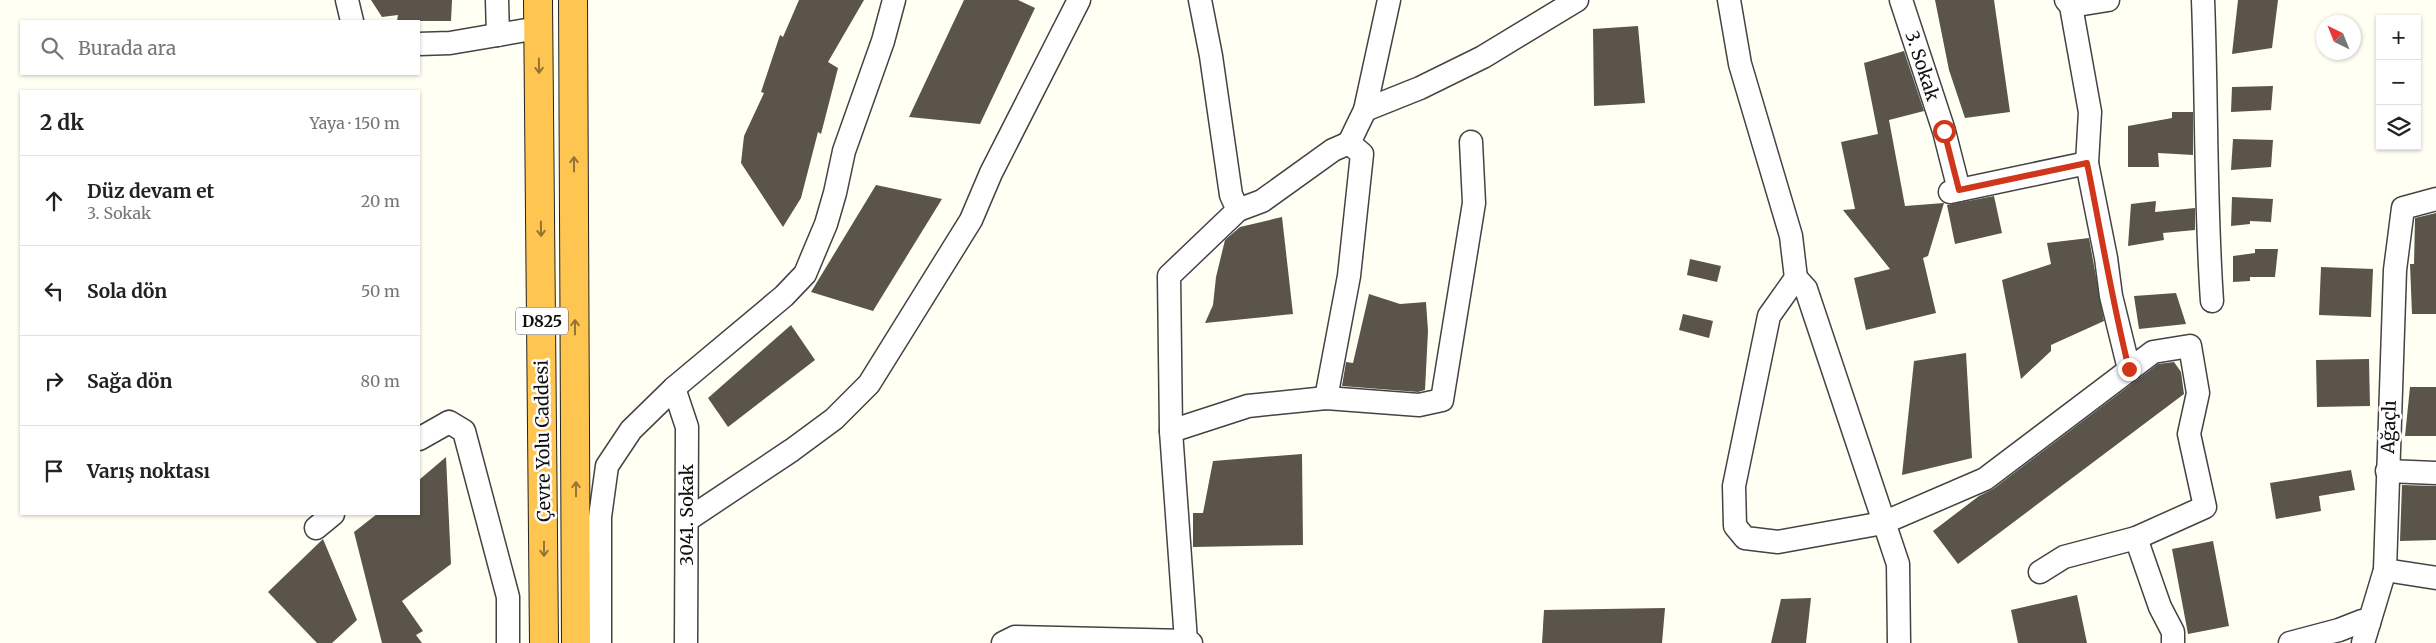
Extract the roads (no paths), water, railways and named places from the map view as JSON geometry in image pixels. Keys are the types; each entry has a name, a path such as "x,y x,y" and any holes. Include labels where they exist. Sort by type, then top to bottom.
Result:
{"highway":[{"name":"Çevre Yolu Caddesi","path":"538,0 544,643"},
{"name":"Çevre Yolu Caddesi","path":"572,0 576,643"}],"street":[{"path":"347,0 352,20"},
{"path":"497,0 498,35"},
{"path":"600,643 600,517 607,466 631,430 674,388 784,296 805,274 826,224 836,194 844,152 883,41 894,0"},
{"path":"687,520 834,420 869,384 971,220 991,173 1079,0"},
{"path":"1200,0 1211,56 1231,195 1238,210"},
{"path":"1003,643 1015,637 1189,642 1171,431 1169,276 1238,210 1262,201 1333,150 1349,142 1365,110 1389,0"},
{"path":"1365,110 1420,88 1483,58 1577,0"},
{"path":"1729,0 1740,64 1791,236 1796,278 1806,289 1898,564 1899,643"},
{"name":"3. Sokak","path":"1901,0 1944,131 1955,191 2087,163"},
{"path":"2108,0 2068,3 2090,112 2087,163 2106,258 2111,296 2129,369"},
{"path":"2203,0 2207,86 2207,208 2212,301"},
{"path":"420,44 450,43 538,28"},
{"path":"1326,398 1349,276 1362,154 1349,142"},
{"path":"1171,431 1248,406 1326,398 1419,406 1442,400 1474,203 1471,142"},
{"name":"Ağaçlı","path":"2366,633 2385,570 2395,270 2404,208 2436,198"},
{"path":"1796,278 1769,316 1734,486 1736,526 1745,538 1778,542 1883,523 1985,479 2153,352 2190,346 2198,393 2189,434 2206,507 2136,538 2064,557 2040,572"},
{"name":"3041. Sokak","path":"674,388 687,427 686,643"},
{"path":"420,438 450,422 464,431 508,597 508,643"},
{"path":"2388,471 2436,474"},
{"path":"2136,538 2160,607 2174,632 2173,643"},
{"path":"2385,570 2436,578"},
{"path":"2290,643 2339,630 2362,621 2366,633"}]}
